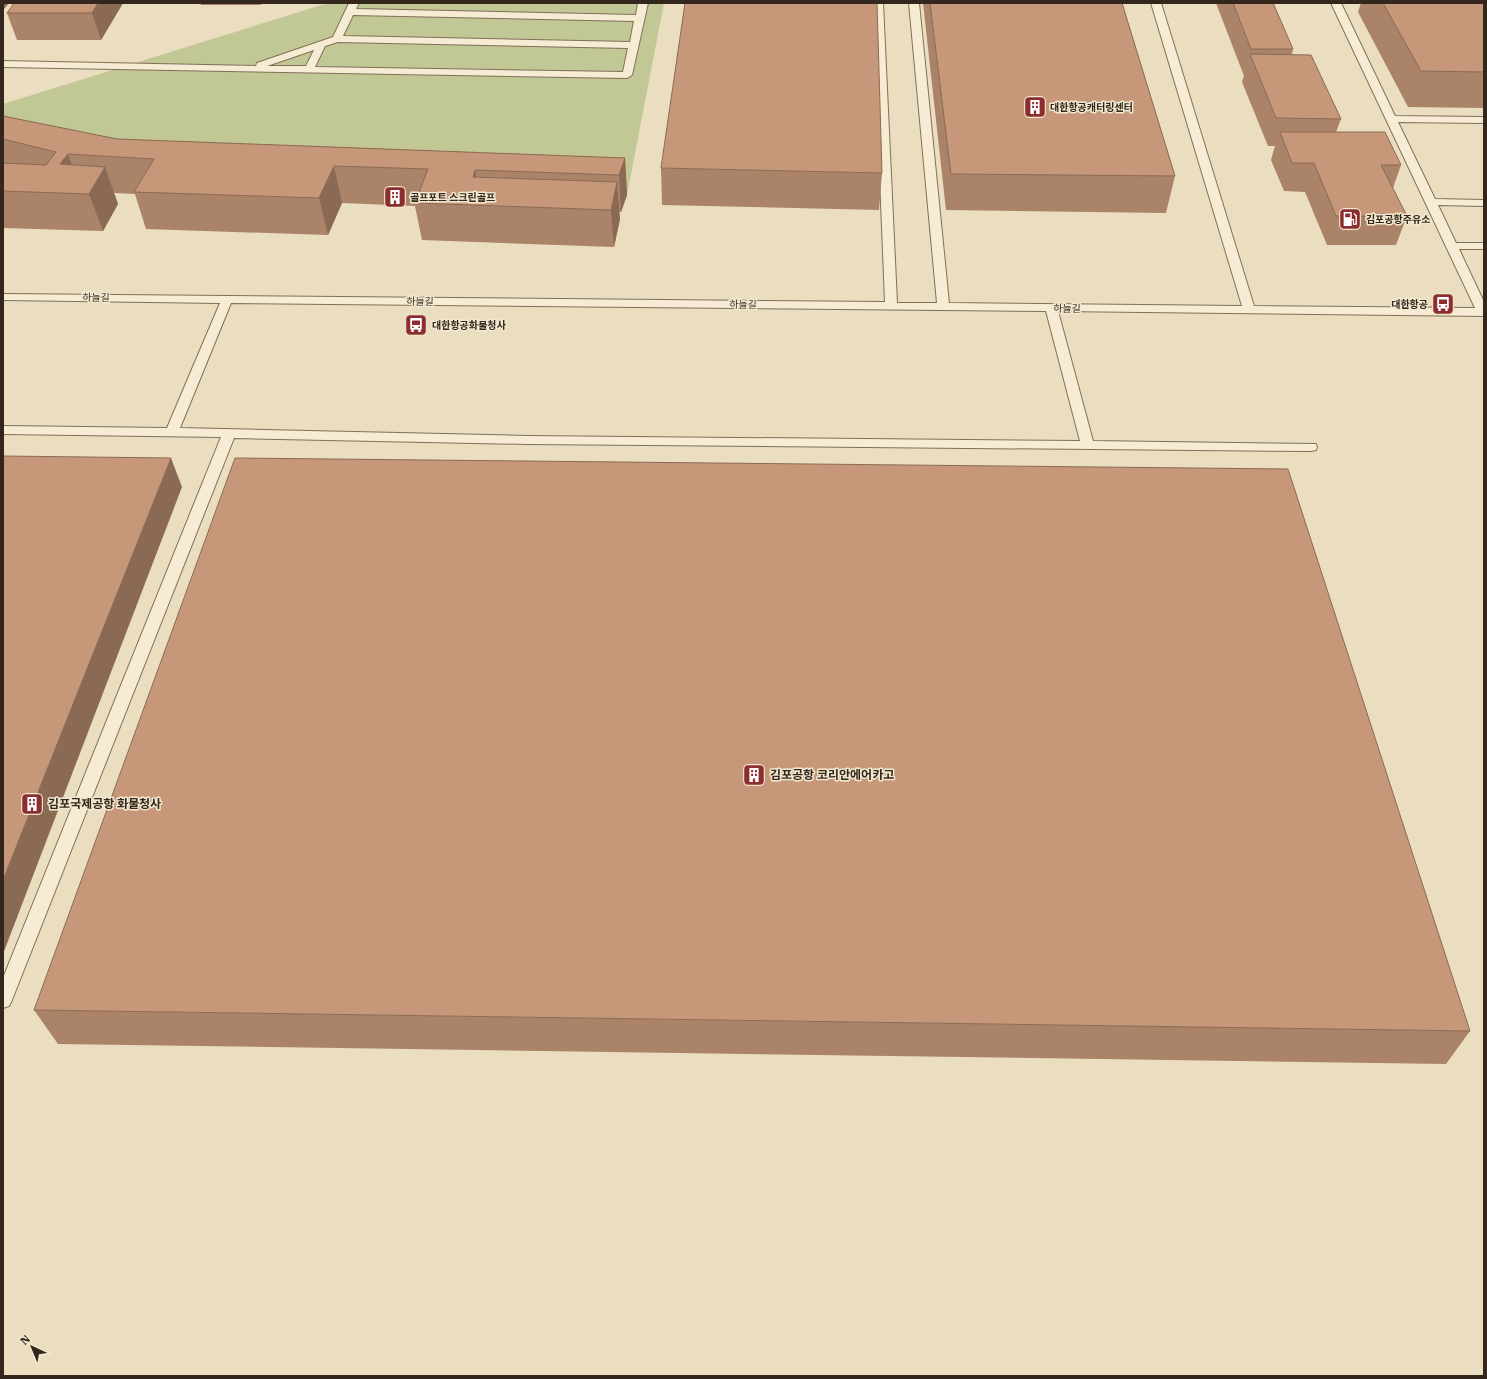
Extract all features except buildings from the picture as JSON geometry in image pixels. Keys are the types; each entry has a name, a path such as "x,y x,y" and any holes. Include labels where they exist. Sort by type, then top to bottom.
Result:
{"lane":[{"path":"3,64 627,75 643,3"},
{"path":"878,3 891,306"},
{"path":"914,3 942,306"},
{"path":"1156,3 1249,310"},
{"path":"1336,3 1483,312"},
{"path":"337,38 352,7 639,18"},
{"path":"250,69 337,38 633,45"},
{"path":"309,70 320,44"},
{"path":"1391,119 1484,120"},
{"path":"1431,202 1484,203"},
{"path":"1451,246 1484,246"},
{"name":"하늘길","path":"3,296 1483,312"},
{"path":"172,432 194,374 227,299"},
{"path":"1051,308 1088,445"},
{"path":"3,430 229,433 527,440 1311,447"},
{"path":"3,1000 229,433"}],"green space":[{"path":"328,3 664,3 627,195 3,148 3,104"}],"place":[{"name":"대한항공캐터링센터","path":"1035,107"},
{"name":"골프포트 스크린골프","path":"395,197"},
{"name":"김포공항주유소","path":"1350,219"},
{"name":"대한항공","path":"1443,304"},
{"name":"대한항공화물청사","path":"416,325"},
{"name":"김포공항 코리안에어카고","path":"754,775"},
{"name":"김포국제공항 화물청사","path":"32,804"}]}
